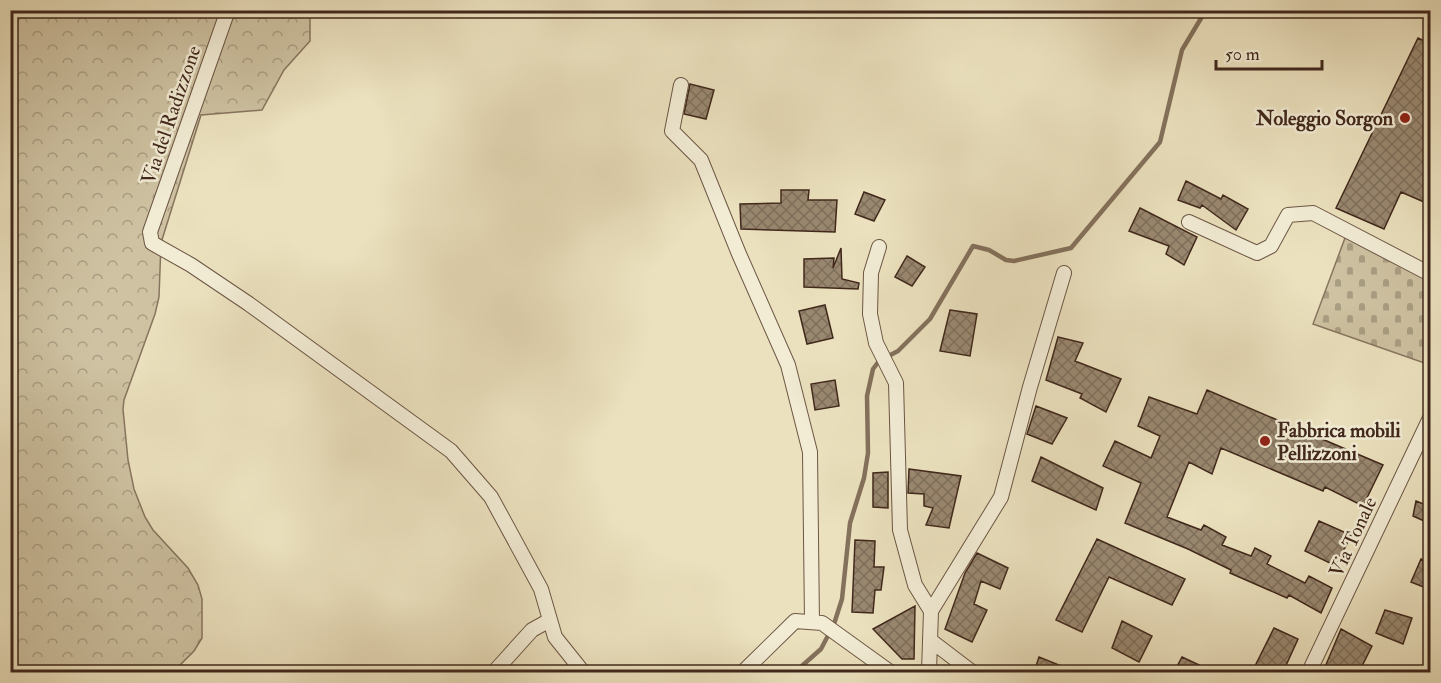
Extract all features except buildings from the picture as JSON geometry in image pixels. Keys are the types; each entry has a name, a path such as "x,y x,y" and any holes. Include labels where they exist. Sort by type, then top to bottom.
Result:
{"street":[{"name":"Via del Radizzone","path":"228,10 150,232 152,243 191,265 249,303 451,451 491,497 542,589 550,620"},
{"path":"681,85 672,131 701,160 712,184 739,254 788,365 810,452 817,623"},
{"path":"1189,222 1257,253 1271,246 1288,215 1313,213 1431,274"},
{"path":"879,247 871,273 870,314 876,343 896,383 900,530 915,585 931,611"},
{"path":"929,672 931,611 1001,497 1030,387 1064,273"},
{"name":"Via Tonale","path":"1309,672 1431,418"},
{"path":"494,672 532,630 550,620 555,637 583,672"},
{"path":"743,672 795,621 817,623 839,635 890,672"},
{"path":"930,640 972,672"}],"green space":[{"path":"10,11 318,11 310,17 310,41 284,70 262,110 201,115 161,243 159,297 155,314 124,400 128,460 134,489 153,530 188,568 198,585 202,599 202,638 194,651 173,672 11,672"},
{"path":"1345,238 1430,267 1430,365 1313,324"}],"waterway":[{"path":"795,672 821,649 834,624 842,599 850,523 864,478 868,453 867,396 873,369 879,361 898,351 930,319 973,246 989,250 1006,260 1014,261 1071,248 1160,142 1182,50 1206,10"}],"place":[{"name":"Noleggio Sorgon","path":"1405,118"},
{"name":"Fabbrica mobili Pellizzoni","path":"1265,441"}]}
